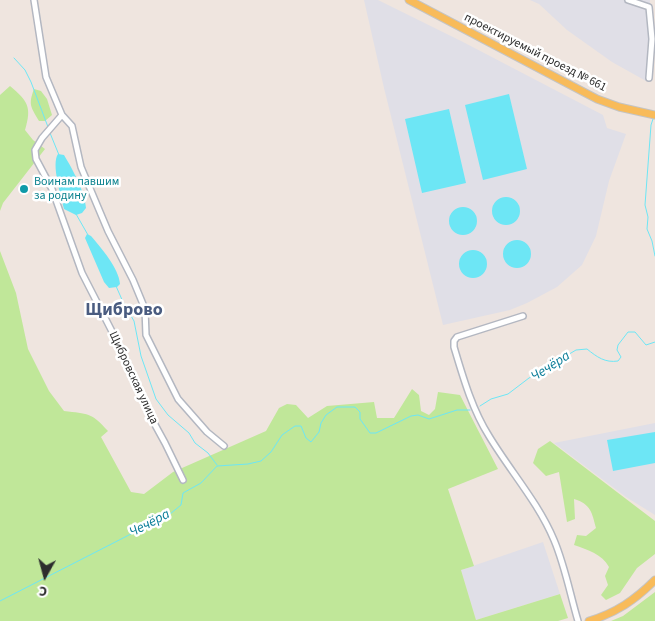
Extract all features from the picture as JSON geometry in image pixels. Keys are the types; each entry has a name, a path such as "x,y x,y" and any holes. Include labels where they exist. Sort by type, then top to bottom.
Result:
{"main road":[{"name":"проектируемый проезд № 661","path":"409,0 598,99 619,107 655,116"},
{"path":"589,621 623,607 642,593 655,580"}],"street":[{"path":"34,0 46,77 62,115 72,126 81,167 145,309 146,335 178,399 207,432 224,446"},
{"path":"628,0 649,7 652,39 649,78"},
{"name":"Щибровская улица","path":"62,115 34,150 36,159 52,189 82,273 122,351 148,412 183,480"},
{"path":"523,316 457,337 454,341 454,347 475,409 489,437 531,496 554,540 578,621"}],"shaded area":[{"path":"364,0 378,0 463,42 603,115 607,128 626,134 609,181 596,236 582,265 557,287 510,310 443,325"},
{"path":"530,0 650,0 646,81 612,62 567,30 539,4"},
{"path":"655,423 655,515 626,497 554,443"},
{"path":"543,542 560,594 476,620 461,570"}],"green space":[{"path":"10,86 25,100 27,105 28,116 25,130 33,140 45,149 3,203 0,211 0,95"},
{"path":"34,89 41,91 47,99 52,115 45,121 39,121 32,109 31,99"},
{"path":"0,251 16,293 28,349 49,391 64,411 89,415 108,431 101,437 131,492 144,494 173,472 266,431 279,408 287,404 296,405 308,418 327,406 374,402 377,418 394,418 412,389 419,395 421,411 429,415 435,409 438,392 460,395 498,469 448,489 474,566 461,570 476,620 560,594 568,618 558,621 0,621"},
{"path":"550,441 655,521 655,554 637,568 620,593 606,600 601,595 608,585 605,576 609,567 599,556 574,545 577,535 586,536 596,528 590,510 580,501 574,499 575,519 567,522 559,472 546,476 533,463 538,449"},
{"path":"655,592 655,621 611,621 623,616"}],"water":[{"path":"509,94 527,169 483,180 465,105"},
{"path":"449,109 466,183 422,193 405,119"},
{"path":"58,154 64,155 81,188 86,208 82,213 76,215 64,209 56,172"},
{"path":"506,197 516,201 520,211 516,221 506,225 496,221 492,211 496,201"},
{"path":"463,207 473,211 477,221 473,231 463,235 453,231 449,221 453,211"},
{"path":"87,234 91,236 113,265 119,278 120,284 117,287 109,288 104,282 85,238"},
{"path":"517,240 527,244 531,254 527,264 517,268 507,264 503,254 507,244"},
{"path":"473,250 483,254 487,264 483,274 473,278 463,274 459,264 463,254"},
{"path":"655,432 655,463 613,471 607,440"}],"waterway":[{"path":"14,58 25,70 31,82 48,127"},
{"path":"653,119 645,205 648,217 647,229 655,256"},
{"path":"50,133 59,155"},
{"path":"76,214 88,235"},
{"path":"116,286 134,321 141,356 156,399 168,415 189,433 195,443 208,453 217,465"},
{"name":"Чечёра","path":"480,406 491,399 508,394 529,378 576,350 587,349 601,359 618,361 621,357 617,350 618,345 628,332 635,332 646,345 655,342"},
{"name":"Чечёра","path":"0,601 170,514 181,505 183,493 201,483 217,466 248,464 261,461 271,452 282,435 295,426 301,426 306,438 311,442 319,432 321,423 326,415 337,407 355,407 360,412 360,419 370,433 376,433 411,416 418,415 429,419 457,410 470,410"}],"place":[{"name":"Воинам павшим за родину","path":"24,189"}],"district":[{"name":"Щиброво","path":"124,311"}]}
